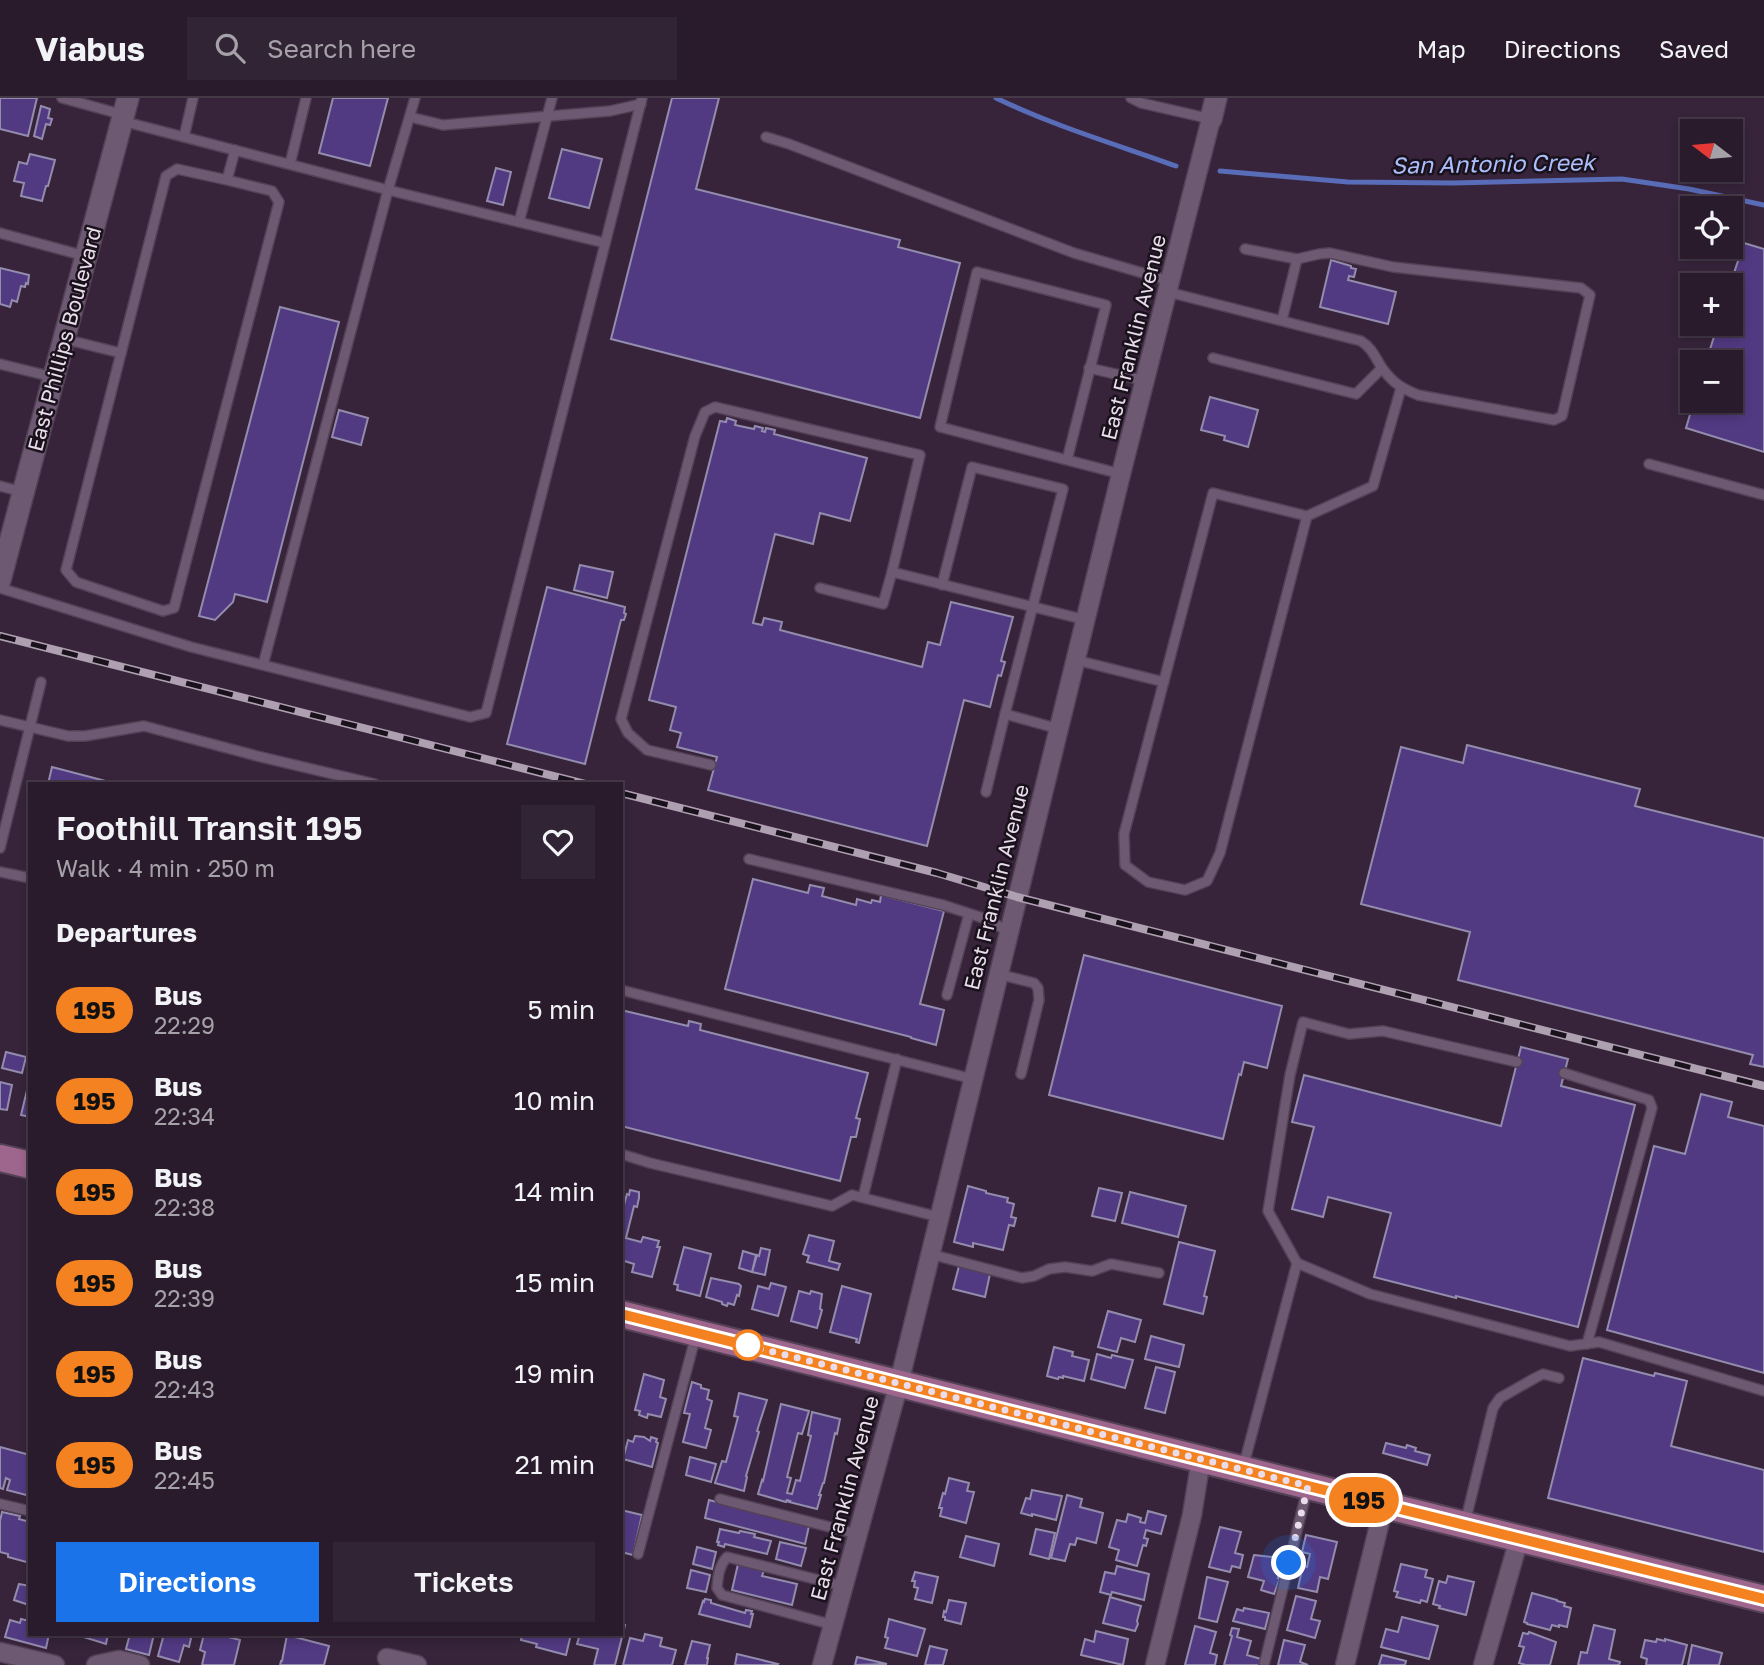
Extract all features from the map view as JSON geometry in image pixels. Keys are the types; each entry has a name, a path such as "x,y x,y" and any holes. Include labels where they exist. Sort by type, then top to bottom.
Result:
{"main road":[{"path":"0,1158 28,1165"},
{"path":"623,1315 1764,1598"}],"street":[{"path":"1211,119 1216,98"},
{"name":"East Phillips Boulevard","path":"0,580 125,111"},
{"name":"East Franklin Avenue","path":"822,1665 899,1383 1121,474 1211,119"},
{"path":"1155,1665 1192,1515 1201,1459"},
{"path":"1345,1665 1384,1505"},
{"path":"1483,1665 1520,1539"},
{"path":"0,1653 55,1665"},
{"path":"387,1658 416,1665"},
{"path":"96,1665 120,1660 140,1665"}],"lane":[{"path":"62,98 125,111 184,137 605,243"},
{"path":"184,137 193,98"},
{"path":"290,164 306,98"},
{"path":"263,665 388,190 415,98"},
{"path":"520,222 552,98"},
{"path":"1131,98 1141,103 1211,119"},
{"path":"410,117 443,125 610,111 641,101"},
{"path":"0,588 191,647 470,717 486,713 641,101"},
{"path":"766,137 1169,287 1361,341 1369,346 1382,368 1401,388 1418,395 1554,420 1562,416 1590,295 1581,288 1393,267 1330,253 1297,259 1245,249"},
{"path":"227,180 235,150"},
{"path":"177,169 227,180 272,191 279,202 174,608 163,611 76,582 66,570 166,176 177,169"},
{"path":"0,233 86,256"},
{"path":"1282,320 1297,259"},
{"path":"1067,460 1107,305 978,272 940,427 1067,460 1121,474"},
{"path":"64,339 121,353"},
{"path":"1213,358 1356,394 1382,368"},
{"path":"0,364 54,377"},
{"path":"1089,368 1146,381"},
{"path":"1307,516 1220,853 1207,881 1185,890 1148,882 1125,865 1124,834 1213,494 1307,516 1373,486 1401,388"},
{"path":"711,765 648,750 628,733 621,719 695,436 705,412 715,407 920,455 883,604 820,588"},
{"path":"1649,464 1764,495"},
{"path":"942,585 972,467 1063,488 986,793"},
{"path":"0,486 23,492"},
{"path":"892,572 1086,620"},
{"path":"1076,660 1164,682"},
{"path":"0,848 41,682"},
{"path":"1005,714 1059,729"},
{"path":"0,720 68,736 144,726 367,782"},
{"path":"749,859 943,905 986,919 1009,932"},
{"path":"0,872 28,878"},
{"path":"947,995 969,914"},
{"path":"998,974 1034,983 1038,988 1039,1000 1021,1074"},
{"path":"623,990 973,1079"},
{"path":"1517,1062 1382,1031 1349,1034 1303,1023 1290,1075 1268,1211 1297,1264 1370,1294 1570,1346 1599,1342 1764,1391"},
{"path":"863,1197 897,1059"},
{"path":"1564,1073 1649,1100 1652,1108 1587,1344"},
{"path":"623,1155 832,1206 852,1195 939,1217"},
{"path":"930,1254 1022,1278 1049,1269 1065,1267 1092,1270 1111,1264 1158,1273"},
{"path":"1242,1470 1297,1264"},
{"path":"638,1554 696,1333"},
{"path":"1465,1525 1493,1408 1500,1398 1543,1374 1559,1378"},
{"path":"1264,1665 1308,1486"},
{"path":"720,1499 857,1534"},
{"path":"0,1504 28,1511"},
{"path":"833,1625 722,1595 716,1588 718,1577 727,1557 843,1586"}],"building":[{"path":"0,98 37,98 28,136 0,129"},
{"path":"333,98 388,98 370,166 319,153"},
{"path":"672,98 719,98 696,189 900,240 898,247 960,263 920,418 611,339"},
{"path":"41,106 50,109 48,118 52,119 50,125 46,124 42,139 34,136"},
{"path":"562,149 602,159 589,208 549,198"},
{"path":"30,154 55,160 42,201 21,196 24,183 14,181 19,162 27,164"},
{"path":"496,168 511,172 503,205 487,201"},
{"path":"1744,243 1764,249 1764,452 1686,428 1690,413 1743,413 1743,350 1710,350 1714,336 1743,336 1743,273 1734,273 1739,259 1743,259"},
{"path":"1331,260 1356,269 1354,277 1349,276 1348,280 1396,292 1388,324 1320,307"},
{"path":"0,268 29,275 28,284 21,286 17,302 12,300 10,307 0,304"},
{"path":"280,307 339,322 267,602 235,594 233,602 215,620 199,616"},
{"path":"1210,397 1258,410 1248,447 1224,440 1225,436 1201,430"},
{"path":"339,410 368,418 361,445 332,437"},
{"path":"727,418 736,421 735,425 754,429 755,426 763,428 762,431 765,432 766,428 775,430 774,434 867,458 850,521 820,513 813,544 775,534 753,623 762,625 764,618 782,622 780,630 922,667 928,642 940,645 951,602 1013,617 1001,661 1005,662 1001,676 998,675 990,707 964,700 927,846 708,790 717,757 677,747 681,733 670,730 676,707 649,700 720,421 726,422"},
{"path":"580,565 613,572 607,598 574,590"},
{"path":"547,587 625,607 626,614 624,620 621,620 585,764 507,744"},
{"path":"1467,745 1640,789 1635,806 1764,838 1764,1067 1750,1064 1753,1055 1458,980 1470,932 1361,904 1401,747 1463,763"},
{"path":"52,767 109,782 48,782"},
{"path":"753,879 808,893 810,885 824,888 822,896 856,905 857,899 871,903 872,900 880,902 881,895 944,911 920,1004 944,1010 936,1045 725,989"},
{"path":"1084,955 1282,1006 1267,1068 1244,1062 1223,1139 1049,1095"},
{"path":"623,1010 688,1026 689,1021 701,1024 700,1030 868,1073 856,1118 860,1119 856,1137 851,1137 840,1181 623,1127"},
{"path":"1521,1047 1568,1059 1561,1086 1635,1105 1578,1327 1374,1277 1391,1213 1328,1197 1323,1217 1292,1209 1314,1127 1292,1122 1304,1075 1501,1126"},
{"path":"6,1052 26,1057 22,1073 2,1068"},
{"path":"0,1082 12,1085 7,1110 0,1109"},
{"path":"28,1086 28,1117 21,1115"},
{"path":"1701,1094 1732,1102 1728,1117 1764,1126 1764,1373 1607,1330 1654,1146 1685,1154"},
{"path":"968,1186 1008,1198 1007,1202 1014,1204 1011,1217 1016,1218 1014,1226 1009,1225 1003,1250 954,1242"},
{"path":"1099,1188 1122,1193 1115,1221 1092,1216"},
{"path":"630,1190 639,1192 637,1207 634,1206 626,1238 641,1242 643,1237 659,1241 657,1247 660,1247 652,1277 632,1272 634,1264 623,1261 623,1209 627,1194 629,1195"},
{"path":"1130,1192 1186,1206 1178,1237 1122,1223"},
{"path":"809,1235 834,1241 829,1261 840,1264 838,1270 807,1262 809,1256 803,1254"},
{"path":"1179,1242 1215,1251 1204,1296 1207,1297 1203,1314 1164,1304"},
{"path":"684,1247 711,1254 700,1296 677,1290 678,1285 674,1284"},
{"path":"761,1248 770,1250 765,1275 752,1272"},
{"path":"743,1251 756,1255 752,1272 739,1268"},
{"path":"959,1266 990,1274 985,1297 953,1289"},
{"path":"711,1278 741,1286 734,1305 728,1303 727,1306 706,1297"},
{"path":"771,1283 786,1287 778,1316 752,1309 758,1286 769,1289"},
{"path":"842,1286 871,1294 859,1343 856,1342 857,1339 830,1332"},
{"path":"799,1291 822,1294 822,1310 817,1328 791,1321"},
{"path":"1108,1311 1141,1320 1135,1342 1121,1338 1117,1352 1098,1347"},
{"path":"1151,1336 1184,1345 1179,1367 1145,1359"},
{"path":"1054,1347 1073,1352 1072,1356 1089,1360 1084,1381 1063,1376 1058,1379 1047,1376"},
{"path":"1097,1354 1133,1360 1125,1388 1091,1379"},
{"path":"1583,1358 1654,1376 1655,1373 1687,1381 1671,1446 1764,1470 1764,1552 1548,1498"},
{"path":"1156,1367 1175,1372 1165,1413 1145,1408"},
{"path":"644,1374 664,1380 660,1397 666,1399 661,1417 648,1414 647,1418 635,1410"},
{"path":"692,1382 709,1390 707,1399 712,1401 705,1428 711,1430 706,1448 683,1442 690,1414 684,1413"},
{"path":"739,1393 767,1400 744,1491 715,1483 722,1461 726,1462 738,1417 734,1416"},
{"path":"781,1404 809,1411 802,1434 798,1433 787,1477 791,1478 787,1493 792,1494 796,1480 800,1481 811,1436 808,1435 812,1412 840,1419 817,1509 758,1494"},
{"path":"635,1436 650,1441 651,1437 657,1439 652,1467 623,1459 628,1440 633,1442"},
{"path":"1386,1443 1406,1448 1407,1445 1416,1448 1415,1451 1430,1455 1427,1465 1383,1453"},
{"path":"0,1447 28,1454 28,1495 7,1490 10,1480 6,1478 3,1489 0,1488"},
{"path":"690,1457 716,1464 711,1482 686,1475"},
{"path":"949,1478 969,1483 967,1491 974,1492 966,1523 940,1516 942,1508 939,1508"},
{"path":"1032,1490 1062,1496 1056,1520 1021,1513"},
{"path":"1067,1495 1082,1499 1080,1507 1103,1513 1096,1543 1077,1538 1075,1545 1070,1544 1065,1561 1051,1558"},
{"path":"709,1500 809,1526 805,1544 705,1518"},
{"path":"623,1510 642,1515 633,1555 623,1552"},
{"path":"1148,1511 1166,1516 1161,1534 1146,1530 1144,1538 1148,1539 1146,1546 1143,1545 1137,1566 1116,1560 1119,1550 1109,1547 1117,1520 1126,1522 1128,1514 1141,1518 1140,1522 1145,1523"},
{"path":"2,1512 20,1516 19,1519 28,1521 28,1562 0,1552"},
{"path":"1220,1527 1241,1532 1235,1553 1243,1555 1240,1568 1232,1566 1230,1572 1209,1567"},
{"path":"720,1529 755,1534 754,1537 771,1541 767,1554 725,1544 724,1547 718,1545"},
{"path":"1036,1529 1055,1533 1049,1559 1030,1554"},
{"path":"1306,1535 1337,1542 1328,1579 1320,1577 1317,1592 1298,1588 1303,1565 1307,1567 1310,1554 1302,1552"},
{"path":"966,1536 999,1544 994,1566 960,1557"},
{"path":"780,1542 806,1548 801,1566 776,1559"},
{"path":"697,1547 716,1552 712,1569 693,1564"},
{"path":"1254,1555 1273,1557 1273,1560 1280,1562 1280,1578 1274,1594 1261,1590 1264,1581 1248,1577"},
{"path":"738,1564 764,1570 762,1576 797,1584 792,1605 732,1590"},
{"path":"1401,1564 1427,1570 1425,1577 1433,1579 1427,1602 1421,1600 1420,1603 1396,1597 1398,1592 1394,1591"},
{"path":"1117,1566 1149,1574 1144,1600 1112,1592 1111,1595 1100,1592 1105,1572 1115,1574"},
{"path":"691,1570 710,1575 706,1592 687,1588"},
{"path":"915,1572 938,1577 932,1603 915,1599 918,1588 914,1587 915,1581 912,1581"},
{"path":"1448,1576 1474,1582 1466,1615 1433,1604 1439,1581 1446,1583"},
{"path":"1207,1577 1228,1582 1217,1622 1199,1618"},
{"path":"19,1584 28,1586 28,1605 14,1600"},
{"path":"1532,1593 1565,1603 1564,1606 1571,1608 1567,1627 1552,1625 1550,1630 1524,1622"},
{"path":"1296,1596 1316,1601 1311,1619 1320,1621 1315,1638 1287,1630"},
{"path":"1110,1597 1141,1606 1135,1631 1103,1623"},
{"path":"705,1599 745,1613 746,1610 752,1611 750,1627 699,1614"},
{"path":"949,1600 966,1603 961,1624 943,1617"},
{"path":"1244,1608 1269,1613 1265,1629 1233,1621 1237,1609 1243,1611"},
{"path":"1402,1617 1438,1626 1429,1659 1381,1647 1386,1629 1398,1632"},
{"path":"21,1619 28,1621 28,1636 49,1636 46,1648 5,1637 10,1620 20,1623"},
{"path":"889,1619 925,1629 917,1656 885,1648"},
{"path":"1594,1625 1615,1630 1609,1659 1620,1662 1619,1665 1578,1665 1581,1652 1587,1653"},
{"path":"1195,1626 1216,1632 1210,1653 1217,1655 1215,1665 1185,1665"},
{"path":"1232,1628 1239,1629 1237,1637 1251,1641 1247,1655 1261,1659 1259,1665 1224,1665"},
{"path":"1096,1631 1128,1639 1123,1665 1081,1655 1085,1639 1094,1642"},
{"path":"1529,1632 1556,1642 1550,1665 1519,1663 1524,1647 1519,1646 1523,1633"},
{"path":"645,1634 662,1638 660,1646 676,1650 672,1665 623,1665 630,1638 643,1641"},
{"path":"80,1636 108,1636 106,1644"},
{"path":"129,1636 154,1636 149,1655 126,1649"},
{"path":"163,1636 192,1636 189,1647 184,1645 179,1662 158,1656"},
{"path":"204,1636 225,1636 240,1640 234,1665 202,1665 205,1652 200,1650"},
{"path":"287,1636 329,1646 324,1665 280,1665"},
{"path":"522,1636 571,1636 566,1655 521,1640"},
{"path":"579,1636 622,1636 615,1665 594,1665 598,1649 577,1644"},
{"path":"1657,1639 1687,1645 1682,1665 1646,1665 1647,1659 1641,1657 1645,1640 1656,1642"},
{"path":"1284,1640 1305,1645 1300,1662 1308,1665 1278,1665"},
{"path":"692,1641 710,1645 707,1665 685,1665"},
{"path":"1692,1645 1722,1653 1719,1665 1688,1665"},
{"path":"930,1646 947,1650 943,1665 925,1665"},
{"path":"737,1654 778,1664 735,1665"},
{"path":"1382,1655 1406,1661 1405,1665 1379,1665"},
{"path":"857,1657 887,1664 855,1665"}],"waterway":[{"name":"San Antonio Creek","path":"996,98 1062,126 1176,166"},
{"name":"San Antonio Creek","path":"1220,171 1348,182 1453,183 1622,179 1689,189 1764,205"}],"railway":[{"path":"0,636 577,782"},
{"path":"623,794 937,873 1017,897 1764,1086"}],"bus line":[{"name":"195","path":"623,1315 1764,1599"}],"route":[{"path":"748,1345 742,1344 1308,1486 1289,1563"}]}
